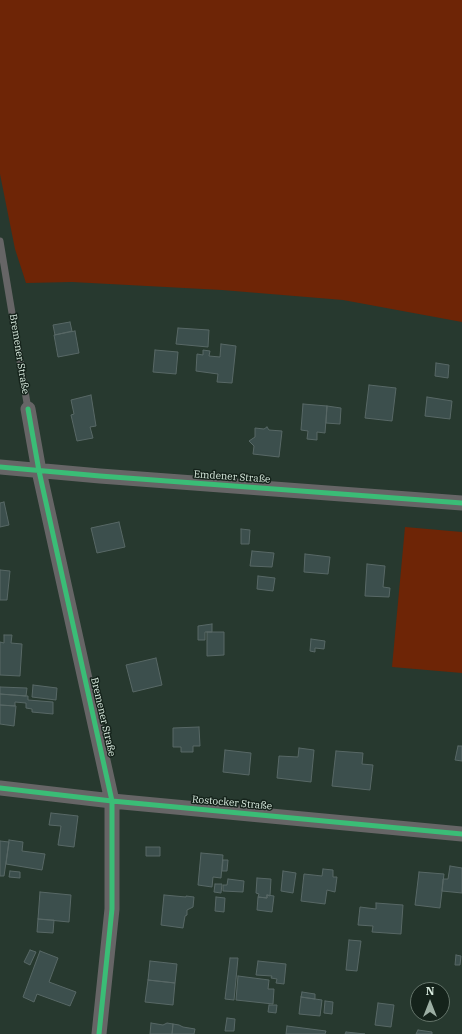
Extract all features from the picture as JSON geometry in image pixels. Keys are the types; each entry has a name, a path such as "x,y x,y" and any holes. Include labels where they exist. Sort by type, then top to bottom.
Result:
{"street":[{"name":"Bremener Straße","path":"28,409 39,471 112,801 112,909 100,1034"},
{"name":"Emdener Straße","path":"0,467 462,503"},
{"name":"Rostocker Straße","path":"0,788 112,801 462,834"}],"lane":[{"name":"Bremener Straße","path":"0,241 28,409"}],"shaded area":[{"path":"0,0 462,0 462,322 343,300 222,290 72,282 26,283 15,249 0,174"},
{"path":"405,527 462,532 462,673 392,667"}],"building":[{"path":"70,322 72,331 55,335 53,325"},
{"path":"178,328 209,330 208,347 176,344"},
{"path":"75,331 79,353 58,357 54,335"},
{"path":"221,344 236,346 232,383 217,382 218,374 196,371 197,354 203,355 203,350 210,351 209,356 220,357"},
{"path":"155,350 178,352 176,374 153,372"},
{"path":"436,363 449,365 448,378 435,376"},
{"path":"369,385 396,388 392,421 365,418"},
{"path":"91,395 96,426 90,427 93,438 77,441 71,415 74,414 71,400"},
{"path":"427,397 452,401 450,419 425,416"},
{"path":"303,404 327,406 325,433 317,432 317,440 307,439 308,431 301,430"},
{"path":"327,406 341,408 340,424 326,423"},
{"path":"267,427 269,430 282,431 279,457 253,454 254,446 249,441 255,437 255,428 264,429"},
{"path":"4,502 9,525 0,527 0,503"},
{"path":"119,522 125,547 97,553 91,528"},
{"path":"241,529 250,530 249,544 241,544"},
{"path":"252,551 274,553 272,567 250,566"},
{"path":"305,554 330,557 328,574 304,572"},
{"path":"367,564 385,566 383,587 390,588 389,597 365,596"},
{"path":"0,570 10,571 7,600 0,600"},
{"path":"258,576 275,578 273,591 257,589"},
{"path":"212,624 212,632 205,632 205,640 198,640 198,626"},
{"path":"207,632 224,632 224,655 207,656"},
{"path":"4,635 12,635 11,643 22,644 20,676 0,675 0,642 4,643"},
{"path":"311,639 325,641 324,649 315,648 315,652 310,651"},
{"path":"156,658 162,685 133,692 126,665"},
{"path":"33,685 57,688 56,700 32,697"},
{"path":"0,687 27,688 26,696 0,694"},
{"path":"0,694 28,696 28,700 53,702 53,714 32,712 32,709 26,708 26,703 15,702 15,706 0,705"},
{"path":"0,705 16,706 14,726 0,724"},
{"path":"199,727 200,746 193,746 193,752 181,752 181,747 173,747 173,728"},
{"path":"458,746 462,746 462,761 455,760"},
{"path":"299,748 314,750 311,782 277,778 279,756 298,757"},
{"path":"225,750 251,753 249,775 223,772"},
{"path":"336,751 363,753 362,764 373,765 370,790 332,786"},
{"path":"51,813 78,816 74,847 58,845 61,826 49,825"},
{"path":"9,840 23,842 22,851 45,854 42,870 6,864"},
{"path":"0,841 9,842 4,876 0,876"},
{"path":"146,847 160,847 160,856 146,856"},
{"path":"201,853 223,855 221,878 213,877 212,887 198,885"},
{"path":"223,860 228,860 227,871 222,871"},
{"path":"450,866 462,868 462,893 442,891 443,879 448,879"},
{"path":"323,869 333,870 333,877 337,877 335,892 327,890 325,904 301,901 304,874 322,876"},
{"path":"10,871 20,872 20,878 9,877"},
{"path":"283,871 296,873 293,893 281,891"},
{"path":"419,872 444,874 440,908 415,905"},
{"path":"257,878 271,879 270,896 267,895 267,898 258,897 259,894 256,893"},
{"path":"228,879 244,881 243,892 223,891 223,885 227,885"},
{"path":"215,884 222,884 221,893 214,892"},
{"path":"40,892 71,895 69,922 38,919"},
{"path":"164,895 194,897 193,907 187,910 183,928 161,925"},
{"path":"267,895 274,896 272,912 257,910 258,897 267,898"},
{"path":"216,897 225,898 224,912 215,911"},
{"path":"376,903 403,905 401,934 372,932 373,926 358,925 360,907 376,909"},
{"path":"38,919 54,920 53,933 37,932"},
{"path":"349,940 361,941 357,971 346,970"},
{"path":"30,950 36,952 30,965 24,962"},
{"path":"40,951 58,958 49,982 76,992 70,1006 37,994 34,1002 23,997"},
{"path":"456,955 461,956 460,965 455,965"},
{"path":"230,958 238,958 234,1000 225,999"},
{"path":"150,961 177,964 175,983 148,980"},
{"path":"258,961 286,964 284,984 276,983 277,979 271,978 272,976 256,975"},
{"path":"238,976 269,980 268,989 274,989 273,1004 236,1000"},
{"path":"148,980 175,983 173,1005 145,1002"},
{"path":"302,992 315,994 315,999 301,997"},
{"path":"301,997 322,1000 320,1016 299,1014"},
{"path":"325,1001 333,1002 332,1014 324,1013"},
{"path":"378,1003 394,1005 391,1027 375,1025"},
{"path":"269,1005 277,1005 276,1013 268,1012"},
{"path":"227,1018 235,1019 234,1031 225,1031"},
{"path":"151,1023 163,1025 167,1023 173,1024 172,1034 150,1034"},
{"path":"173,1024 195,1029 194,1034 172,1034"},
{"path":"287,1026 326,1031 325,1034 286,1034"},
{"path":"418,1030 432,1032 432,1034 416,1034"},
{"path":"346,1032 365,1034 345,1034"}],"cycle path":[{"path":"28,409 39,471 112,801 112,909 99,1034"},
{"path":"0,467 100,476 462,503"},
{"path":"0,788 112,801 462,834"}]}
